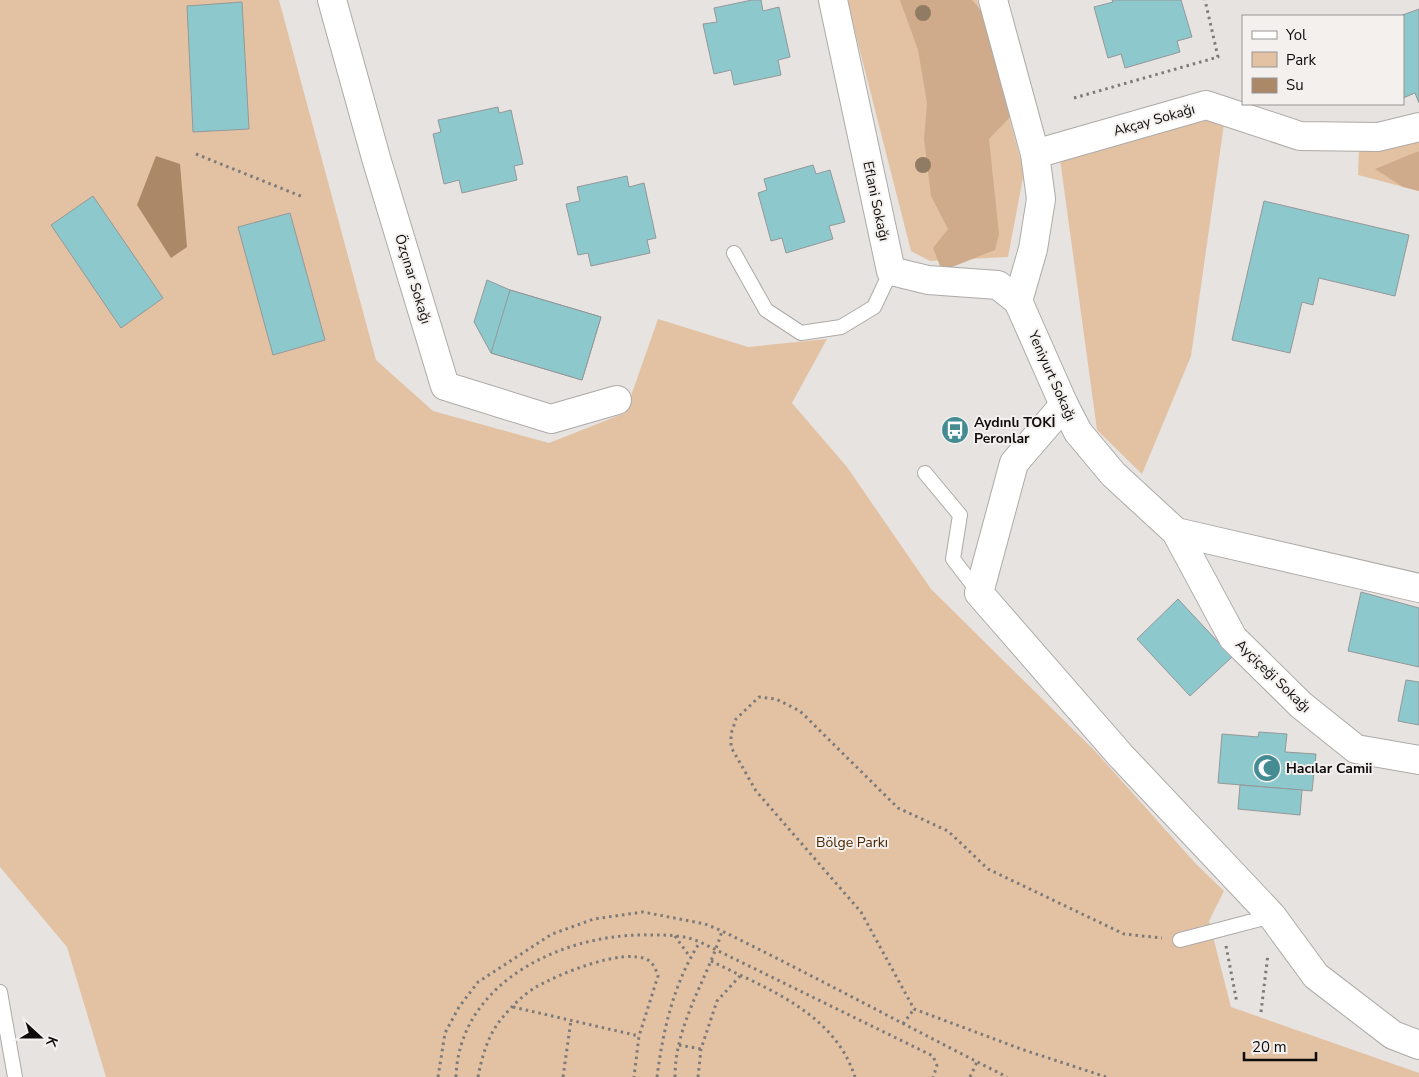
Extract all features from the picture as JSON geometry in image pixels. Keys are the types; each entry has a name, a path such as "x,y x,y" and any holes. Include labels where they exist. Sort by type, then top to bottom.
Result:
{"street":[{"name":"Özçınar Sokağı","path":"332,0 376,158 445,386 551,419 617,400"},
{"name":"Eflani Sokağı","path":"833,0 891,272"},
{"path":"891,272 928,280 998,285 1018,301 1033,249 1041,199 1035,154 993,0"},
{"name":"Akçay Sokağı","path":"1035,154 1206,105 1300,136 1378,137 1419,126"},
{"name":"Yeniyurt Sokağı","path":"1018,301 1078,432 1113,474 1176,532 1419,588"},
{"path":"1064,405 1014,463 979,593 1122,756 1272,916 1316,976 1393,1035 1419,1045"},
{"name":"Ayçiçeği Sokağı","path":"1176,532 1233,638 1301,705 1356,749 1419,760"}],"lane":[{"path":"734,253 766,310 801,333 841,328 874,307 891,272"},
{"path":"925,473 960,515 953,559 979,593"},
{"path":"1180,940 1272,916"},
{"path":"0,992 15,1077"}],"path":[{"path":"1074,98 1218,57 1205,0"},
{"path":"196,154 303,196"},
{"path":"1106,1077 1021,1049 914,1009 860,912 756,790 731,748 731,734 736,719 759,697 776,699 800,711 898,808 948,831 988,870 1124,934 1180,940"},
{"path":"438,1077 445,1033 459,1007 478,982 552,934 594,919 643,912 705,924 722,931 836,987 902,1024 1007,1077"},
{"path":"1261,1012 1272,916"},
{"path":"1222,928 1237,1003"},
{"path":"675,1077 679,1045 690,1009 710,961 717,950 722,931"},
{"path":"456,1077 461,1046 482,1004 506,980 539,958 574,944 605,937 634,934 687,936 717,950 933,1056 937,1066 933,1077"},
{"path":"674,935 690,957"},
{"path":"657,1077 663,1035 690,957 700,942"},
{"path":"478,1077 483,1054 493,1030 512,1007 534,988 572,970 602,961 640,957 650,961 656,968 658,976 639,1036 634,1077"},
{"path":"710,961 807,1011 828,1030 846,1056 855,1077"},
{"path":"698,1077 702,1049 717,1001 740,976"},
{"path":"512,1007 639,1036"},
{"path":"902,1024 914,1009"},
{"path":"563,1077 571,1020"},
{"path":"679,1045 702,1049"},
{"path":"970,1077 977,1062"}],"green space":[{"name":"Bölge Parkı","path":"0,0 279,0 376,360 433,411 549,443 625,413 658,319 748,347 827,339 792,403 847,467 931,589 1095,751 1196,864 1224,891 1209,921 1231,1007 1419,1073 1419,1077 106,1077 67,947 0,867"},
{"path":"847,0 977,0 1024,172 1008,257 930,261 911,251"},
{"path":"1203,116 1224,124 1191,356 1142,474 1097,430 1060,159"},
{"path":"1419,141 1419,191 1358,175 1359,149 1377,151"}],"shaded area":[{"path":"900,0 972,0 984,14 1014,113 989,139 999,234 995,250 942,271 933,248 948,229 931,196 924,139 927,103 918,50"},
{"path":"1419,151 1419,191 1403,187 1375,169"}],"water":[{"path":"156,156 180,164 187,247 171,258 137,205"}],"building":[{"path":"752,0 761,0 763,11 779,7 790,57 778,60 781,75 734,85 731,70 714,74 703,24 717,22 714,8"},
{"path":"1112,0 1181,0 1192,37 1177,41 1180,52 1125,68 1121,54 1108,58 1094,7 1113,2"},
{"path":"242,2 249,129 193,132 187,6"},
{"path":"1419,9 1419,103 1415,93 1404,98 1403,15"},
{"path":"498,107 499,113 511,110 523,164 514,166 517,180 462,193 459,180 444,184 433,134 441,132 438,120"},
{"path":"813,165 816,174 830,170 845,222 829,226 833,239 786,253 782,238 771,241 758,193 767,190 764,179"},
{"path":"627,176 629,187 644,183 656,238 647,240 650,253 591,266 588,253 578,255 566,204 580,201 577,187"},
{"path":"93,196 163,298 121,328 51,225"},
{"path":"1264,201 1409,235 1395,296 1319,278 1313,305 1302,302 1290,353 1232,340"},
{"path":"290,213 325,340 273,355 238,227"},
{"path":"487,280 510,290 601,317 582,380 491,353 474,322"},
{"path":"510,290 601,317 582,380 491,353"},
{"path":"1361,592 1419,608 1419,667 1348,651"},
{"path":"1178,599 1232,657 1190,696 1137,639"},
{"path":"1406,680 1419,682 1419,725 1398,721"},
{"name":"Hacılar Camii","path":"1259,732 1287,734 1285,752 1316,754 1312,791 1218,783 1222,734 1258,737"},
{"path":"1240,785 1302,790 1300,815 1238,809"}],"place":[{"name":"Aydınlı TOKİ Peronlar","path":"955,430"},
{"name":"Hacılar Camii","path":"1267,768"}]}
